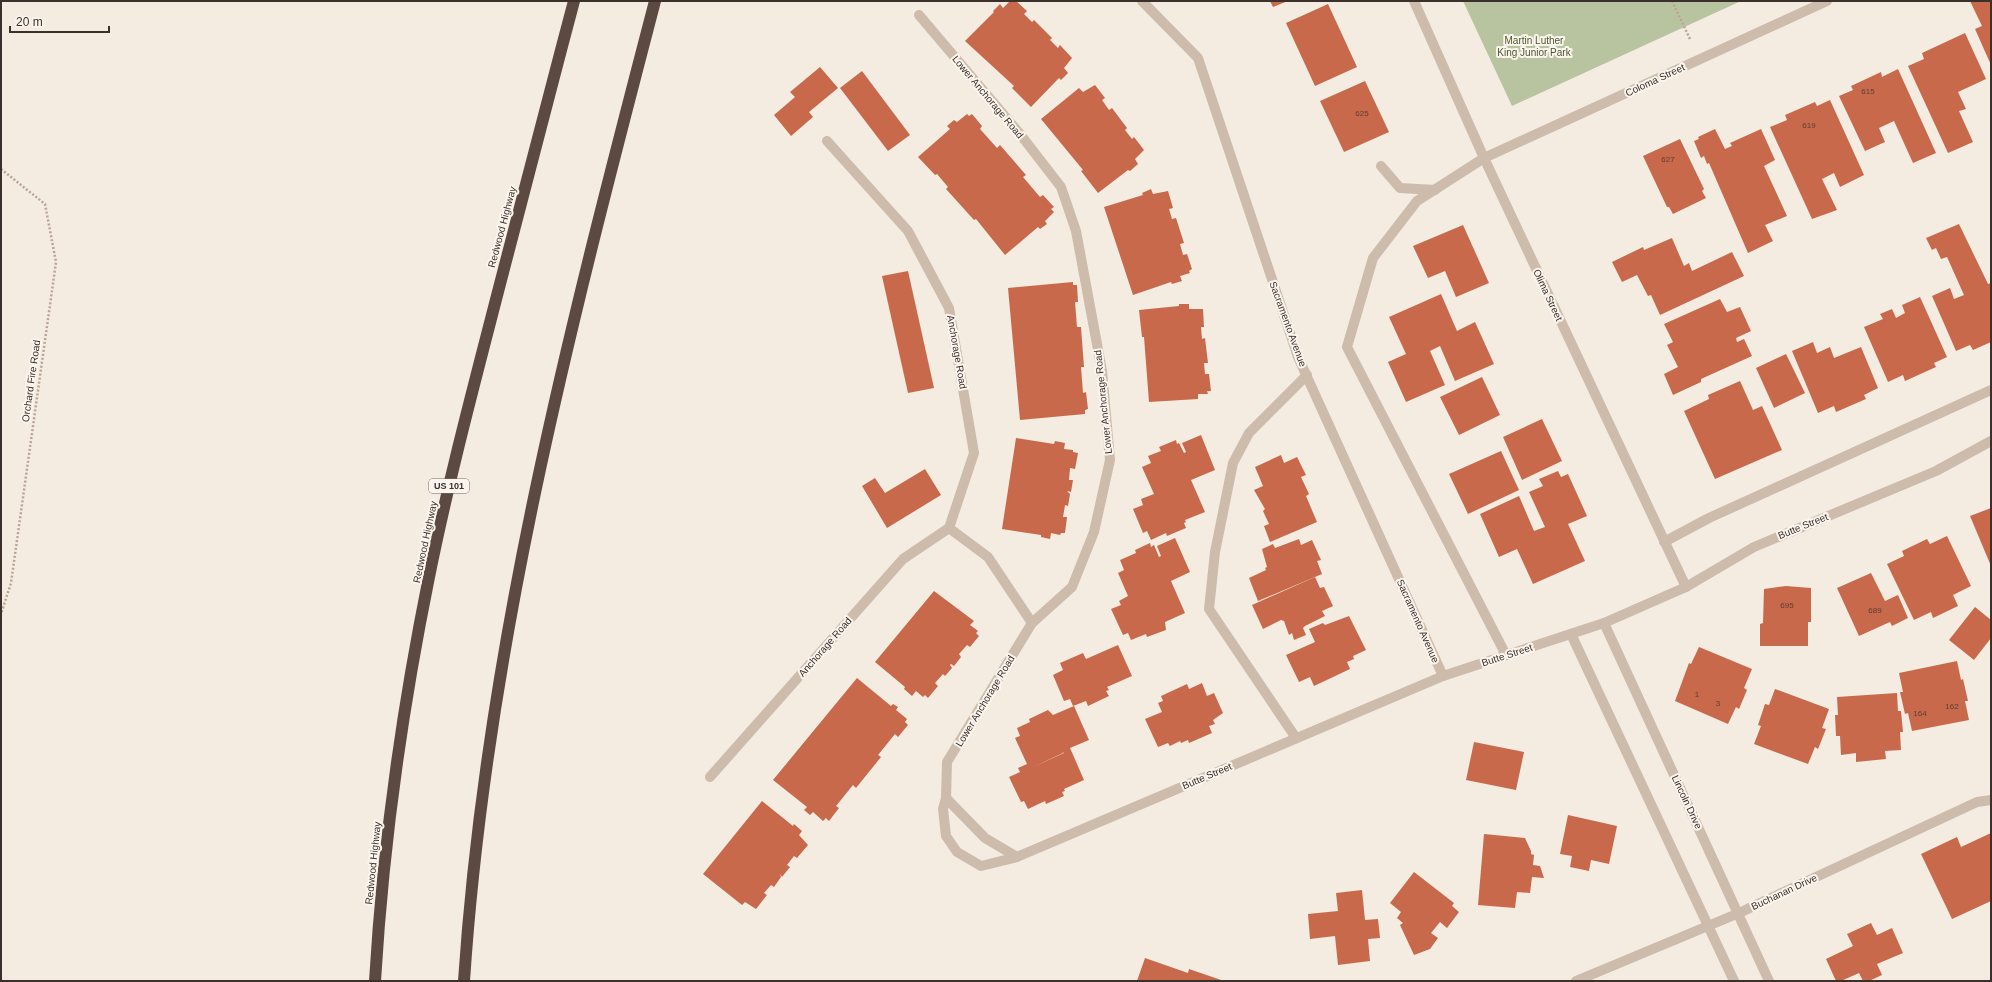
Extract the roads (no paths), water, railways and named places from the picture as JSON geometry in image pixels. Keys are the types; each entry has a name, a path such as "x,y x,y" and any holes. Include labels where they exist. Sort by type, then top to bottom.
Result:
{"highway":[{"name":"Redwood Highway","path":"375,981 384,864 393,792 416,648 429,578 461,436 574,1"},
{"path":"464,981 472,873 488,747 516,589 545,447 576,313 655,1"}],"street":[{"name":"Sacramento Avenue","path":"1142,1 1198,58 1298,357 1443,676"},
{"name":"Olima Street","path":"1414,1 1484,158 1686,587"},
{"name":"Coloma Street","path":"1506,655 1347,347 1373,258 1417,201 1484,158 1827,1"},
{"name":"Lower Anchorage Road","path":"919,15 1020,134 1061,188 1078,239 1102,371 1110,460 1094,532 1072,587 1032,624 947,762 946,798 943,809 946,836 957,852 982,866 1017,857"},
{"name":"Anchorage Road","path":"710,777 903,559 949,528 974,453 949,308 908,231 826,141"},
{"path":"1381,166 1400,188 1435,190"},
{"path":"1296,738 1209,609 1215,552 1233,462 1249,433 1307,375"},
{"path":"1664,542 1709,518 1991,390"},
{"name":"Butte Street","path":"1017,857 1443,676 1604,624 1686,587 1754,547 1936,472 1991,441"},
{"path":"949,528 988,557 1032,624"},
{"name":"Lincoln Drive","path":"1604,624 1739,913 1769,981"},
{"path":"1571,634 1734,981"},
{"path":"946,798 985,838 1017,857"},
{"name":"Buchanan Drive","path":"1576,981 1739,913 1977,802 1991,800"}],"park label":[{"name":"Martin Luther King Junior Park","path":"1534,46"}]}
